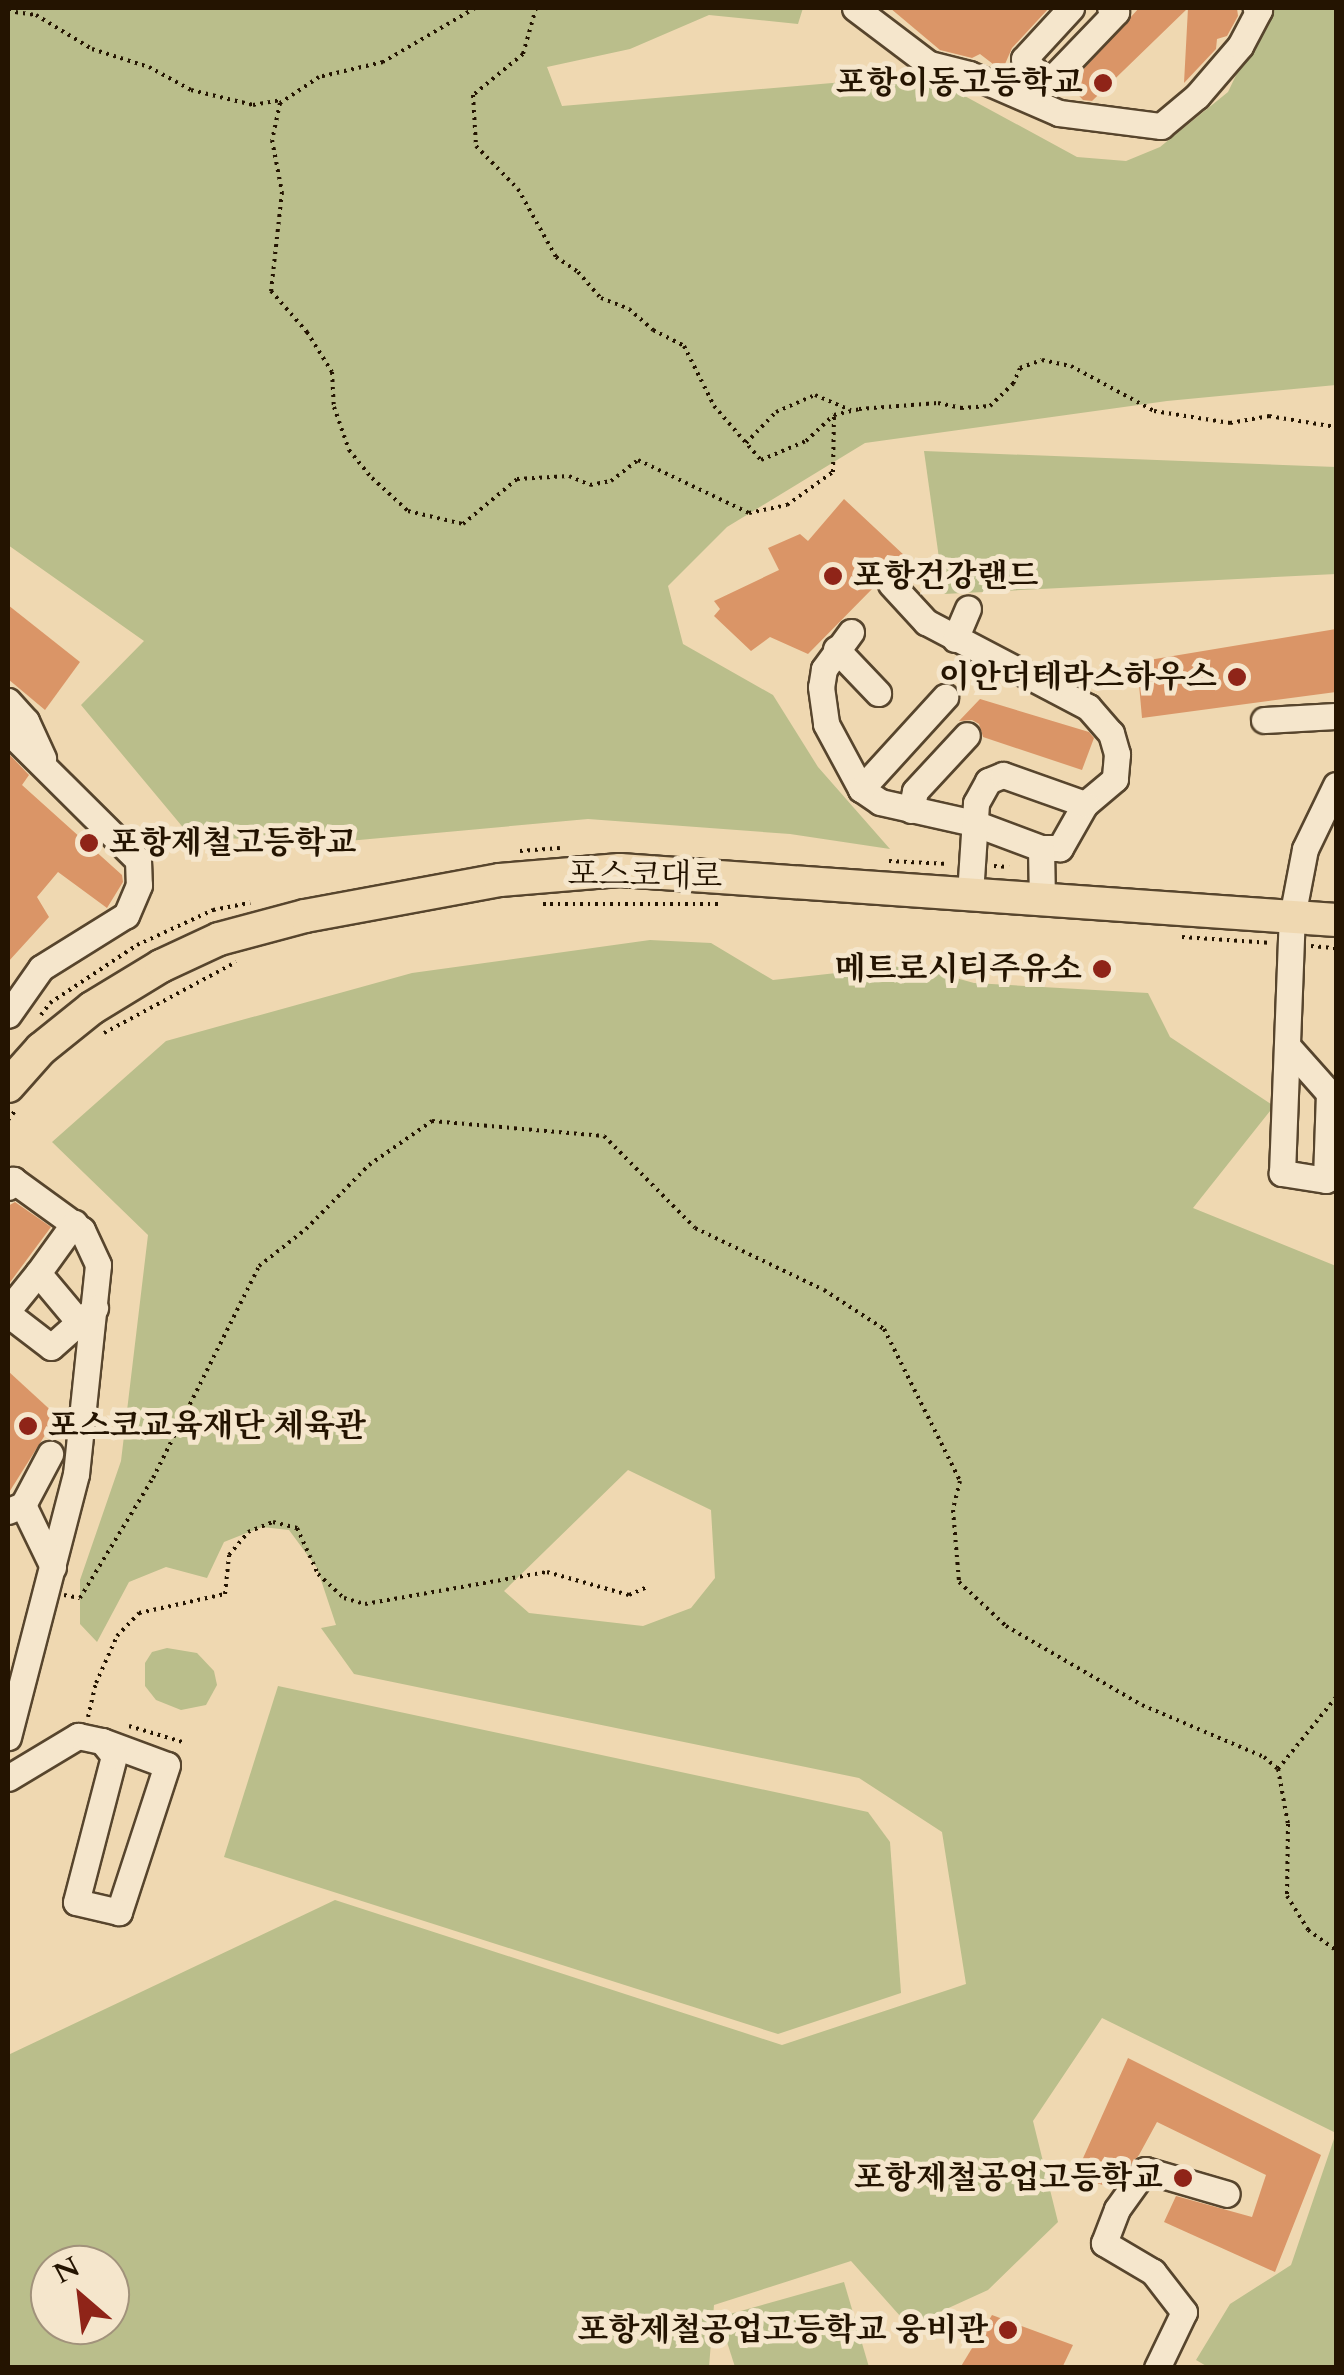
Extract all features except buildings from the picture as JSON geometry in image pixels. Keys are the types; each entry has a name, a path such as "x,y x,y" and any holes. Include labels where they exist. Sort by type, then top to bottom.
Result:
{"main road":[{"name":"포스코대로","path":"14,1095 55,1036 134,981 219,939 305,916 500,880 620,870 1042,898 1292,931 1336,920"}],"street":[{"path":"855,8 928,64 969,74 1059,113 1161,126 1198,96 1240,46 1259,10 1256,8"},
{"path":"1071,8 1024,59 1047,84 1116,12 1110,8"},
{"path":"878,693 844,641 824,669 821,687 826,724 861,789 880,802 974,824 1041,848 1060,848 1085,804 1115,779 1117,754 1111,732 1088,707 926,622 890,584"},
{"path":"955,638 968,609"},
{"path":"861,789 945,697"},
{"path":"8,702 26,720 46,767"},
{"path":"1264,720 1336,716"},
{"path":"8,732 138,860 140,886 126,915 41,968 13,1008"},
{"path":"912,810 916,791 967,735"},
{"path":"970,894 976,803 988,781 1003,775 1085,804"},
{"path":"1290,1049 1292,931 1305,849 1336,785"},
{"path":"1041,848 1042,898"},
{"path":"8,1187 13,1180 82,1230 98,1266 87,1315 76,1474 8,1736"},
{"path":"74,1223 8,1312 52,1346 87,1315"},
{"path":"38,1274 87,1315"},
{"path":"50,1454 15,1508 53,1567"},
{"path":"8,1778 71,1739 94,1739 167,1765 119,1912 76,1902 114,1756 94,1739"},
{"path":"1157,2368 1184,2312 1153,2272 1104,2243 1117,2209 1145,2170 1226,2194"}],"path":[{"path":"475,8 383,62 318,77 280,103 272,140 282,192 271,292 307,332 332,372 334,408 349,450 408,511 463,524 517,479 569,476 590,485 611,481 638,460 750,513 787,505 833,472 834,415"},
{"path":"536,8 523,54 473,95 476,146 518,188 556,258 578,272 601,298 629,309 653,330 684,346 714,406 761,460 806,441 834,415 851,410 938,403 961,408 990,406 1013,384 1020,368 1042,360 1071,366 1154,411 1230,423 1270,416 1336,428"},
{"path":"8,12 36,16 92,49 149,67 191,90 252,106 285,100"},
{"path":"746,443 776,412 815,395 851,410"},
{"path":"987,865 1009,867"},
{"path":"533,904 728,904"},
{"path":"1167,936 1292,931 1336,948"},
{"path":"95,1040 204,976 250,956"},
{"path":"8,1120 14,1095"},
{"path":"53,1567 58,1594 80,1598 153,1478 258,1266 306,1229 369,1165 432,1121 604,1136 694,1228 824,1290 884,1328 960,1481 953,1510 959,1582 1006,1626 1142,1706 1264,1757 1278,1768 1288,1824 1287,1896 1308,1930 1336,1950"},
{"path":"94,1739 96,1683 117,1636 139,1613 225,1594 229,1555 248,1532 273,1522 297,1528 318,1574 344,1598 365,1604 548,1572 629,1595 649,1586"},
{"path":"1278,1768 1336,1697"}],"green space":[{"path":"8,8 803,8 798,24 709,15 630,49 547,67 562,106 926,75 1077,157 1126,161 1160,147 1228,92 1268,8 1336,8 1336,385 1167,401 865,443 727,527 668,586 683,644 773,695 818,767 890,849 790,834 588,819 337,842 191,837 81,705 144,641 8,545"},
{"path":"924,451 1336,467 1336,574 944,594"},
{"path":"650,940 711,943 773,980 909,965 974,983 1148,993 1170,1037 1274,1106 1193,1208 1336,1266 1336,2133 1102,2018 1033,2121 1058,2222 988,2290 909,2326 851,2261 714,2305 709,2367 8,2368 8,2055 335,1900 782,2045 966,1984 942,1832 859,1778 354,1674 321,1628 336,1625 317,1568 289,1530 262,1527 224,1542 207,1578 166,1567 129,1582 97,1642 80,1624 80,1580 121,1461 148,1235 52,1142 166,1041 412,973","holes":["628,1470 711,1510 715,1578 691,1608 643,1626 529,1613 504,1591"]},
{"path":"167,1648 197,1653 214,1671 217,1685 206,1705 181,1710 156,1700 145,1686 145,1663 152,1652"},
{"path":"278,1686 868,1812 890,1842 901,1993 778,2034 224,1857"},
{"path":"1336,2133 1336,2367 1208,2367 1196,2360 1230,2304 1291,2265"},
{"path":"844,2282 869,2367 735,2367 719,2317"}],"place":[{"name":"포항이동고등학교","path":"1103,83"},
{"name":"포항건강랜드","path":"833,576"},
{"name":"이안더테라스하우스","path":"1237,677"},
{"name":"포항제철고등학교","path":"89,843"},
{"name":"메트로시티주유소","path":"1102,969"},
{"name":"포스코교육재단 체육관","path":"28,1426"},
{"name":"포항제철공업고등학교","path":"1183,2178"},
{"name":"포항제철공업고등학교 웅비관","path":"1008,2330"}]}
